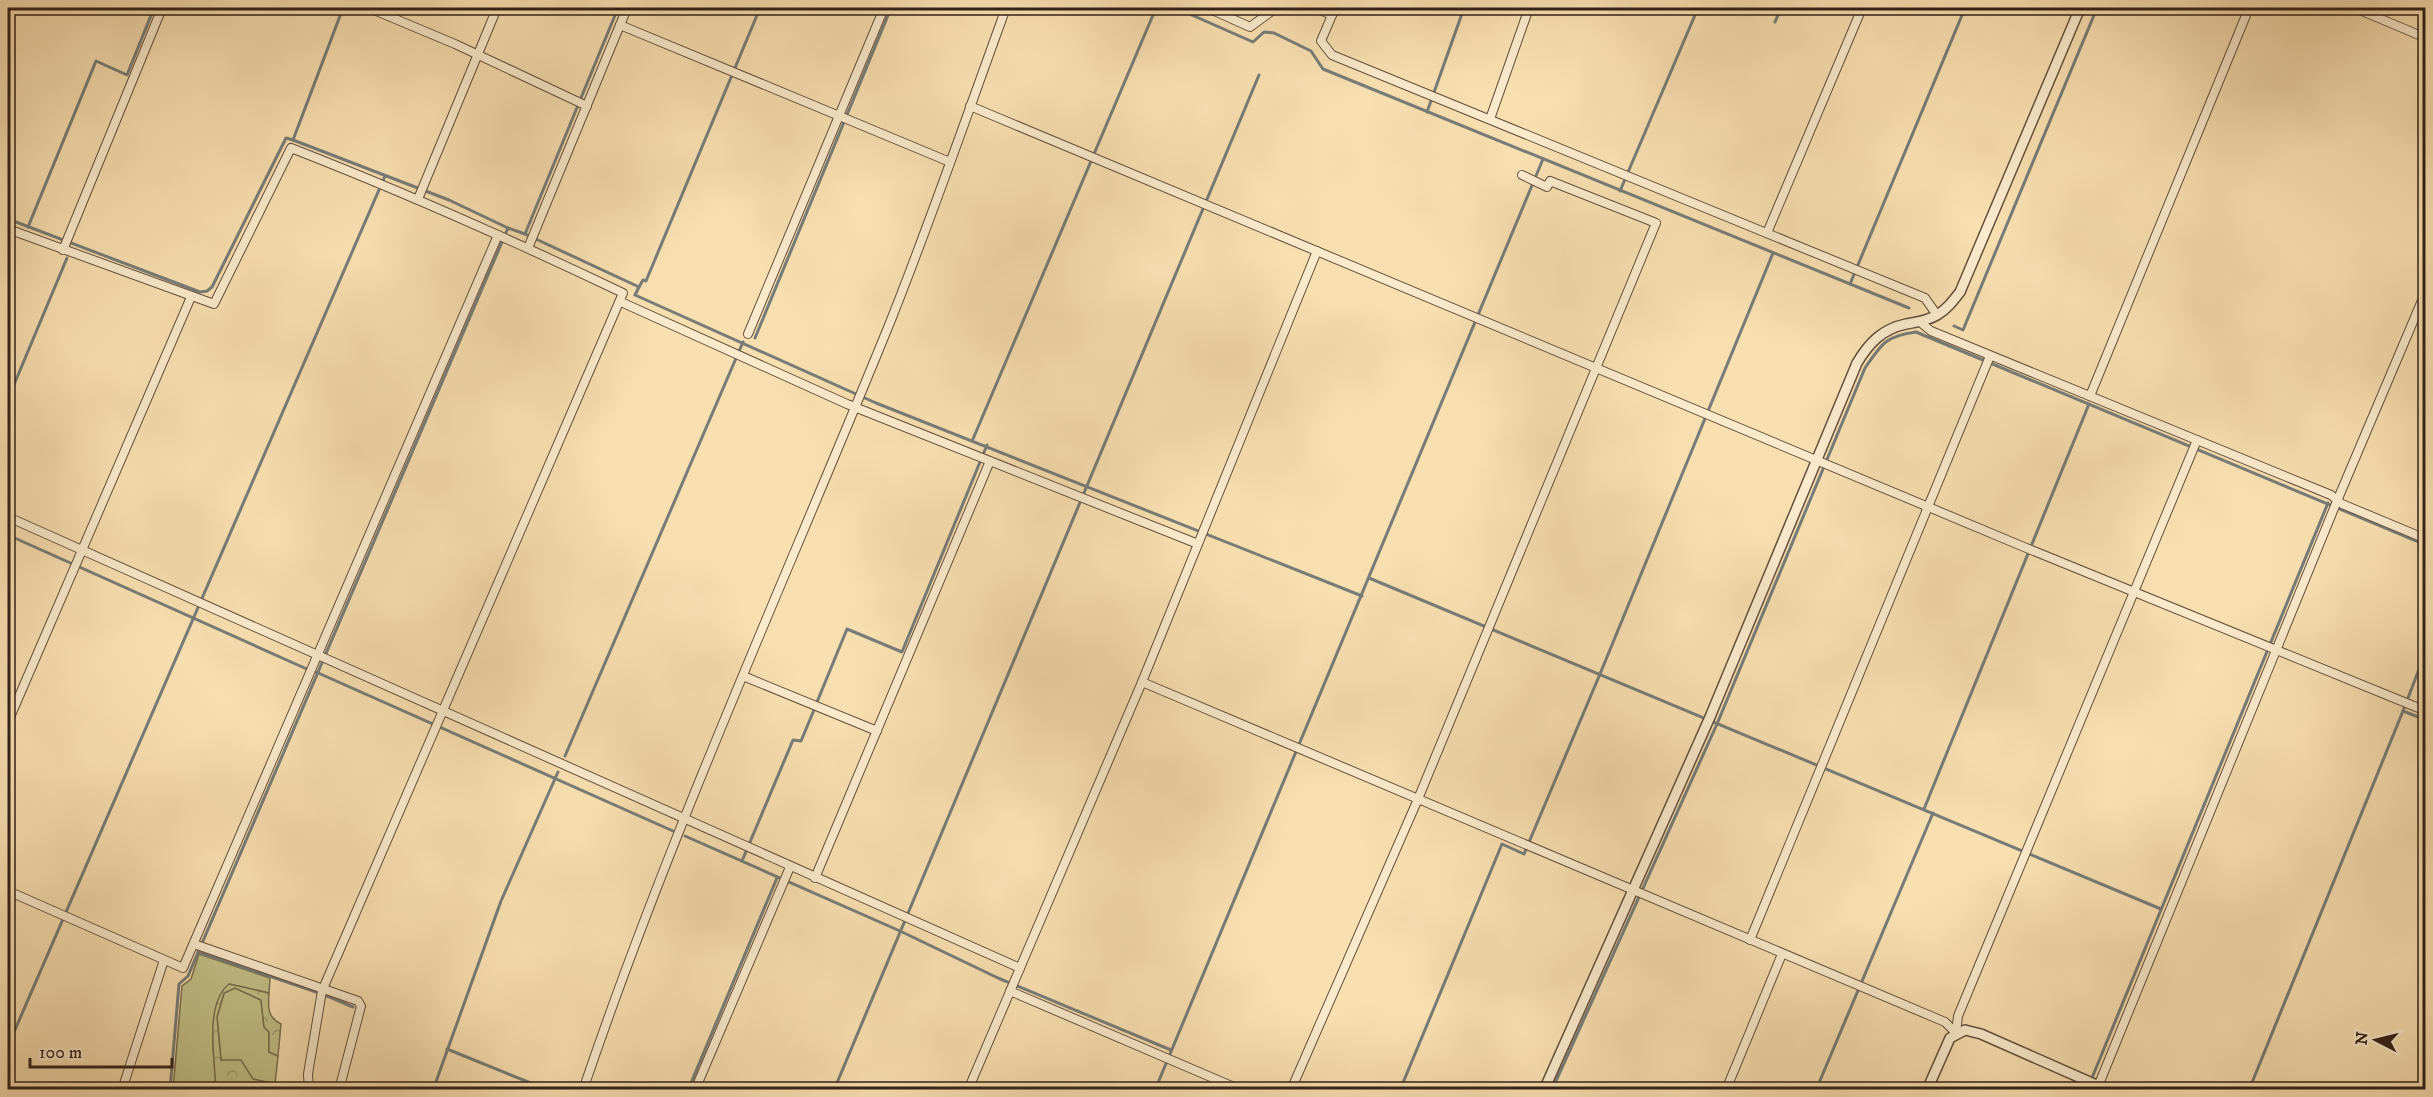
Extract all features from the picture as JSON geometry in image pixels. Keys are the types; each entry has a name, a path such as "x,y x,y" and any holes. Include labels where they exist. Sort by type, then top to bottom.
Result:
{"street":[{"path":"65,244 162,8"},
{"path":"369,8 581,104"},
{"path":"420,192 497,8"},
{"path":"528,248 581,104 627,8"},
{"path":"748,334 843,119 884,8"},
{"path":"583,1089 624,973 685,819 915,258 1006,8"},
{"path":"1208,8 1250,27 1276,8"},
{"path":"1314,8 1334,11 1321,41 1332,55 1925,298 1931,332 1988,360 2090,396 2195,445 2331,495 2337,501 2426,539"},
{"path":"1490,119 1529,8"},
{"path":"1767,233 1862,8"},
{"path":"1544,1089 1637,893 1709,721 1823,463 1857,363 1867,346 1879,335 1891,328 1928,319 1946,308 1960,292 1971,271 2080,8"},
{"path":"2090,396 2249,8"},
{"path":"2355,8 2426,38"},
{"path":"620,25 950,162"},
{"path":"970,106 1823,463 2426,711"},
{"path":"8,229 65,244 191,297 214,304 291,148 382,183 420,192 502,236 623,293 322,992 308,1074 309,1089"},
{"path":"1292,1089 1418,799 1656,223 1550,181 1547,187 1529,178"},
{"path":"8,891 183,968 308,675 322,657 502,236"},
{"path":"968,1089 1142,682 1317,251"},
{"path":"1927,1089 1950,1038 1965,1030 1981,1034 2097,1086 2272,648 2426,291"},
{"path":"8,722 191,297"},
{"path":"621,302 738,356 985,459 1080,497 1201,537"},
{"path":"1749,940 1988,360"},
{"path":"1956,1033 1958,1016 2195,445"},
{"path":"814,878 877,731 985,459"},
{"path":"8,517 1020,968"},
{"path":"743,676 877,731"},
{"path":"1142,682 1945,1022 1956,1033"},
{"path":"695,1089 790,867"},
{"path":"194,944 322,992 358,1001 361,1006 339,1089"},
{"path":"1726,1089 1782,954"},
{"path":"122,1089 164,960"},
{"path":"1010,990 1240,1089"}],"green space":[{"path":"199,954 270,978 269,993 230,984 222,993 214,1018 213,1048 216,1089 173,1090 182,986 191,979"},
{"path":"229,984 269,993 271,1015 281,1024 278,1056 269,1052 269,1032 264,1027 261,1000 235,988 224,993 217,1017 221,1060 241,1060 253,1079 275,1084 266,1089 216,1089 213,1048 214,1018 221,993"},
{"path":"235,988 261,1000 264,1027 269,1032 269,1052 278,1056 275,1084 253,1079 221,1060 217,1017 224,993"}],"waterway":[{"path":"28,227 96,61 127,75 154,8"},
{"path":"293,140 343,8"},
{"path":"525,234 618,8"},
{"path":"639,287 643,280 646,281 760,8"},
{"path":"755,338 891,8"},
{"path":"973,439 1156,8"},
{"path":"1176,8 1253,42 1264,32 1274,33 1311,51 1323,69 1909,308"},
{"path":"1427,112 1464,8"},
{"path":"1620,191 1698,8"},
{"path":"1775,22 1781,8"},
{"path":"1850,284 1965,8"},
{"path":"1954,326 1963,330 2097,8"},
{"path":"834,1090 1259,75"},
{"path":"8,219 200,292 207,291 212,287 286,138 449,200 525,234 639,287 635,295 876,403 1362,596"},
{"path":"1155,1090 1543,159"},
{"path":"8,1046 385,176"},
{"path":"170,1090 179,984 188,976 508,228"},
{"path":"1400,1090 1502,844 1524,854 1773,253"},
{"path":"8,399 67,258"},
{"path":"1552,1090 1717,724 1865,368 1886,342 1898,336 1916,332 2426,545"},
{"path":"565,756 743,342"},
{"path":"1924,809 2089,404"},
{"path":"817,702 847,629 902,652 987,445"},
{"path":"2087,1090 2328,503"},
{"path":"8,535 309,670"},
{"path":"1369,578 2161,909"},
{"path":"2426,651 2403,711 2426,720"},
{"path":"316,672 673,831"},
{"path":"742,861 793,740 801,741 814,710"},
{"path":"2249,1090 2403,711"},
{"path":"433,1090 501,901 558,772"},
{"path":"1816,1090 1933,813"},
{"path":"685,836 900,931 998,978 1171,1050"},
{"path":"688,1090 777,878"},
{"path":"198,952 325,995 353,1007"},
{"path":"447,1049 548,1090"}]}
